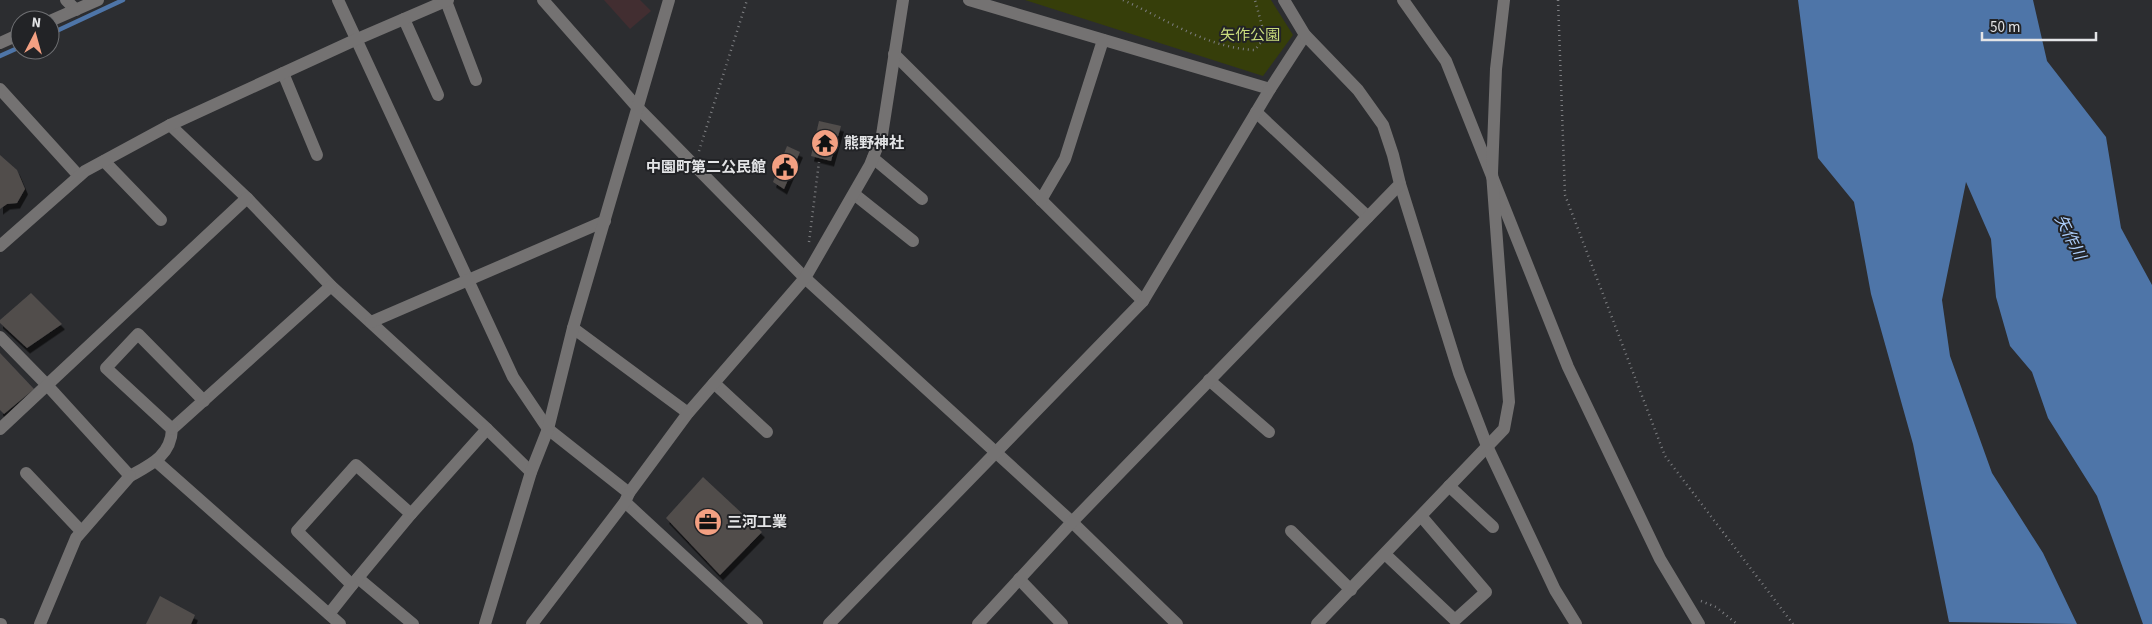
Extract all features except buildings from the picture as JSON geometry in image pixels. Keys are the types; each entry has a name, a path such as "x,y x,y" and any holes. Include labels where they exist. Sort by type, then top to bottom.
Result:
{"street":[{"path":"66,0 76,10"},
{"path":"60,17 98,0"},
{"path":"338,0 513,377 548,428 627,498 757,624"},
{"path":"0,246 79,176 104,161 170,125 447,0 476,80"},
{"path":"543,0 638,108 805,278 1072,522 1177,624"},
{"path":"485,624 531,472 548,428 574,328 669,0"},
{"path":"532,624 688,413 805,278 854,194 873,158 882,135 903,0"},
{"path":"969,0 1270,89"},
{"path":"1284,0 1305,35 1358,90 1383,125 1394,155 1400,184 1459,373 1486,446 1554,590 1576,624"},
{"path":"1403,0 1446,61 1568,367 1660,559 1699,624"},
{"path":"1317,624 1486,446 1504,430 1509,402 1492,174 1496,69 1504,0"},
{"path":"404,19 438,95"},
{"path":"829,624 1143,301 1270,89 1305,35"},
{"path":"1041,200 1065,159 1103,40"},
{"path":"894,54 1143,301"},
{"path":"283,73 317,155"},
{"path":"0,89 79,176"},
{"path":"1256,112 1368,217"},
{"path":"170,125 246,198 331,286 488,429 531,472"},
{"path":"873,158 922,199"},
{"path":"104,161 160,220"},
{"path":"978,624 1072,522 1400,184"},
{"path":"854,194 913,241"},
{"path":"0,429 246,198"},
{"path":"371,322 605,221"},
{"path":"172,429 331,286"},
{"path":"574,328 688,413"},
{"path":"40,624 76,538 130,476 157,462 172,439 172,429 106,368 138,334 204,400"},
{"path":"0,337 47,385 130,476"},
{"path":"1209,380 1269,432"},
{"path":"714,383 767,432"},
{"path":"330,614 411,514 488,429"},
{"path":"157,462 340,624"},
{"path":"411,514 356,465 297,531 355,582 414,624"},
{"path":"26,473 81,532"},
{"path":"1449,486 1493,527"},
{"path":"1385,554 1455,620 1486,592 1420,516"},
{"path":"1291,531 1351,590"},
{"path":"1019,580 1062,624"}],"path":[{"path":"694,165 747,0"},
{"path":"1123,0 1196,36 1234,49 1255,50 1265,37 1255,0"},
{"path":"1558,0 1565,196 1666,456 1793,624"},
{"path":"809,249 819,162"},
{"path":"1681,594 1716,607 1737,624"}],"shaded area":[{"path":"604,0 640,0 651,11 630,29"}],"green space":[{"name":"矢作公園","path":"1025,0 1271,0 1293,35 1263,76"}],"water":[{"name":"矢作川","path":"1798,0 2033,0 2047,61 2106,137 2121,228 2152,285 2152,624 2143,624 2097,496 2048,418 2032,372 2010,346 1996,297 1991,239 1966,182 1942,300 1950,356 1992,473 2043,553 2077,624 1949,622 1913,444 1871,294 1854,202 1818,158"}],"waterway":[{"path":"60,29 123,0"},
{"path":"0,56 10,52"}],"place":[{"name":"熊野神社","path":"825,143"},
{"name":"中園町第二公民館","path":"785,167"},
{"name":"三河工業","path":"708,522"}]}
